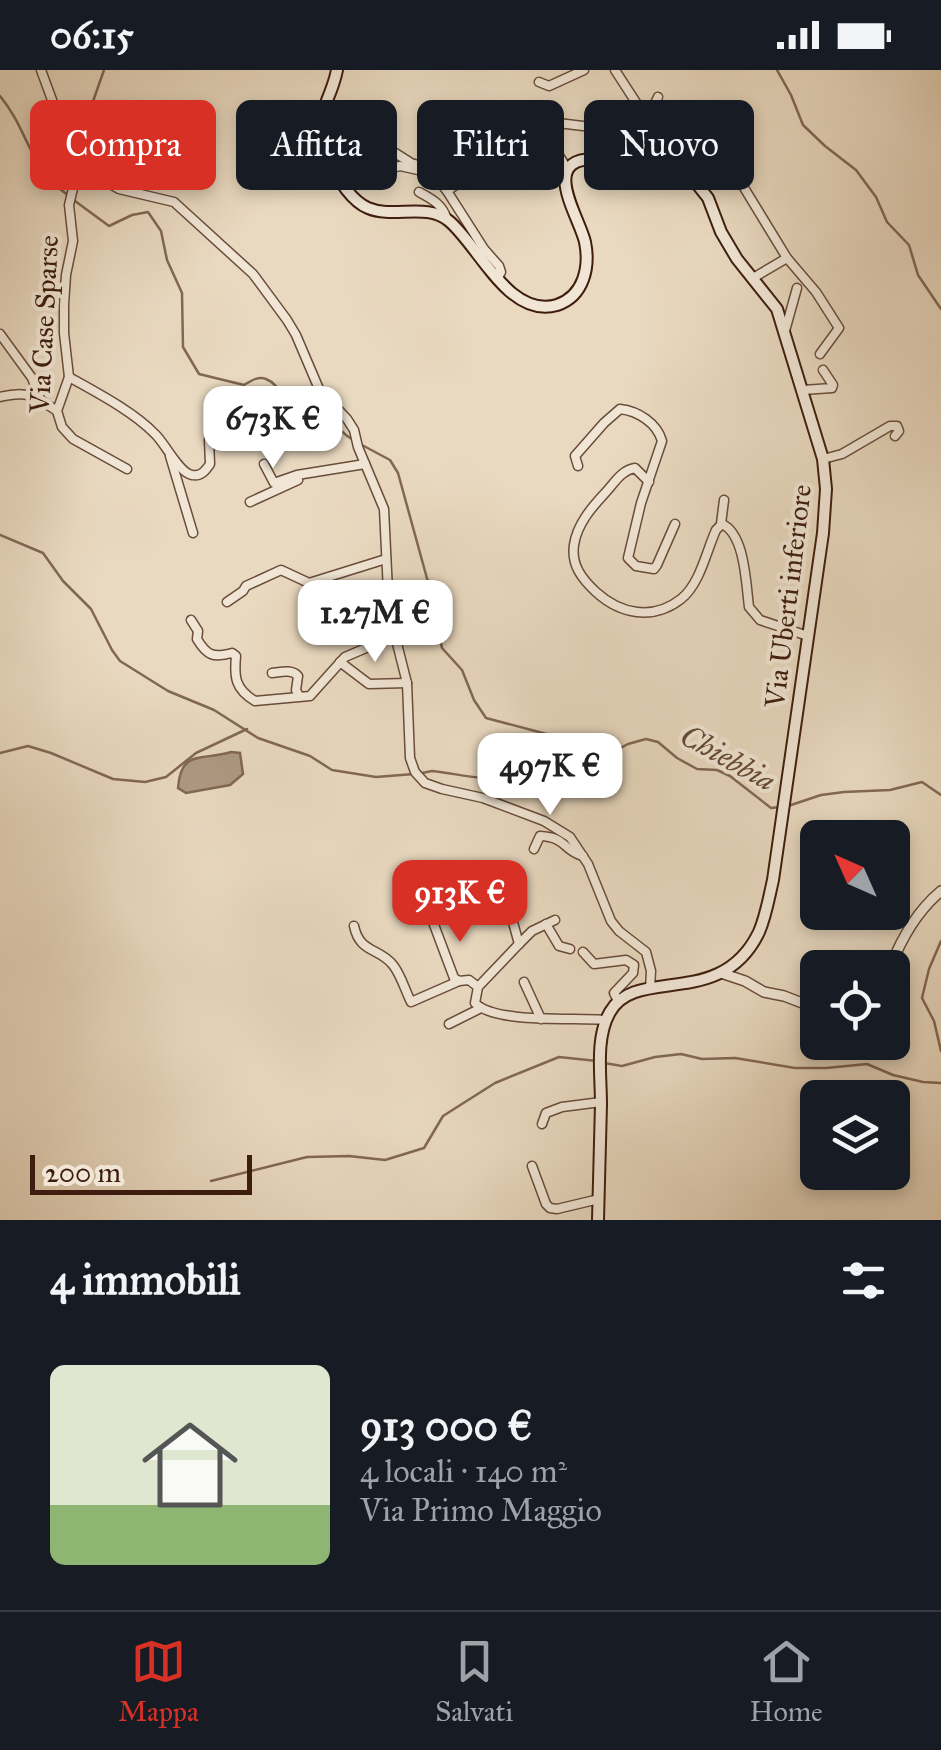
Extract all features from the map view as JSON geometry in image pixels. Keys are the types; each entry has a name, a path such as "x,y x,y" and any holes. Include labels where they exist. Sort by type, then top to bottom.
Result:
{"main road":[{"path":"337,70 319,117 319,142 358,202 380,211 428,212 447,219 498,279 523,301 546,307 562,304 582,286 587,257 566,190 568,170"},
{"name":"Via Uberti inferiore","path":"568,170 579,160 594,159 670,169 692,178 708,198 737,259 776,310 823,459 825,508 808,636 773,880 758,934 740,958 721,973 690,984 632,992 618,1000"},
{"path":"598,1220 601,1062 606,1020 618,1000"}],"street":[{"path":"41,70 53,100"},
{"path":"539,82 549,86 584,70"},
{"path":"614,70 636,100"},
{"path":"568,170 545,133 558,123 583,126"},
{"name":"Via Case Sparse","path":"72,190 73,241 66,275 64,333 69,376 57,412 72,439 127,469"},
{"path":"123,190 174,202 253,274 296,335 319,388 347,419 384,508 389,612 407,683 413,768 421,779 442,790 483,798 544,822 570,837 588,864 611,920 646,952 650,988"},
{"path":"447,190 499,266 498,279"},
{"path":"745,190 839,328 820,354"},
{"path":"419,192 437,202 447,219"},
{"path":"753,278 788,258"},
{"path":"785,331 797,288"},
{"path":"0,334 32,378 40,399"},
{"path":"803,390 832,388 834,385 824,370"},
{"path":"69,376 148,427 185,472 193,476 210,464 209,440 215,411 212,399"},
{"path":"0,396 19,392 40,399 57,412"},
{"path":"578,466 575,456 620,409 653,424 662,441 628,558 636,566 654,569 674,524"},
{"path":"823,459 842,454 890,426 897,426 895,436"},
{"path":"166,448 193,534"},
{"path":"264,464 274,483 366,464"},
{"path":"649,482 635,468 626,470 591,509 579,527 574,548 576,566 584,581 612,605 627,612 648,614 681,599 692,586 721,524 724,500"},
{"path":"250,502 311,474"},
{"path":"721,524 730,527 737,540 755,616 808,636"},
{"path":"228,602 246,586 281,570 310,583 386,559"},
{"path":"191,620 209,655 236,656 236,682 254,701 310,696 354,652 394,636"},
{"path":"340,662 369,684 407,683"},
{"path":"272,673 296,674 299,696"},
{"path":"534,849 540,836 553,837 562,840 574,854 584,856"},
{"path":"897,950 914,920 941,891"},
{"path":"458,894 426,906 442,952 459,981"},
{"path":"509,908 519,944"},
{"path":"478,1009 474,1003 478,987 532,931 550,922 558,946 570,949"},
{"path":"354,926 361,943 392,963 410,1002 459,981 469,980 478,987"},
{"path":"583,952 594,964 626,960 634,965 633,973 614,993 618,1000"},
{"path":"740,958 745,981"},
{"path":"721,973 800,1002"},
{"path":"524,982 541,1019"},
{"path":"448,1024 478,1009 541,1019 606,1020"},
{"path":"542,1124 546,1113 562,1107 601,1102"},
{"path":"532,1166 550,1208 598,1199"}],"shaded area":[{"path":"240,753 243,774 230,785 186,793 178,788 188,762"}],"waterway":[{"path":"93,100 104,70"},
{"path":"777,70 803,125 856,170 876,197 887,222 909,245 918,275 941,309"},
{"name":"Chiebbia","path":"0,96 45,173 69,196"},
{"name":"Chiebbia","path":"75,201 109,226 148,212 161,231 167,260 182,293 183,347 199,374 244,385 266,379 292,407 326,419 355,441"},
{"name":"Chiebbia","path":"362,445 390,460 398,473 442,648 462,670 486,718 554,736 578,751 609,754 646,739 658,742 697,769 717,770 771,808 780,807"},
{"path":"0,535 43,553 63,581 91,609 120,661 168,691 214,710 258,738 310,756 332,770 376,777 414,774"},
{"path":"0,753 28,746 113,779 145,782 166,777 196,753 247,729"},
{"path":"422,773 521,778 549,768 572,747"},
{"name":"Chiebbia","path":"788,806 821,795 890,790 922,782 941,795"},
{"name":"Chiebbia","path":"941,941 922,998 934,1021 941,1051"},
{"path":"604,1063 622,1066 681,1054 795,1068 867,1064 893,1075 941,1083"},
{"path":"211,1181 307,1157 385,1160 424,1148 443,1116 495,1083 559,1057 597,1061"}]}
